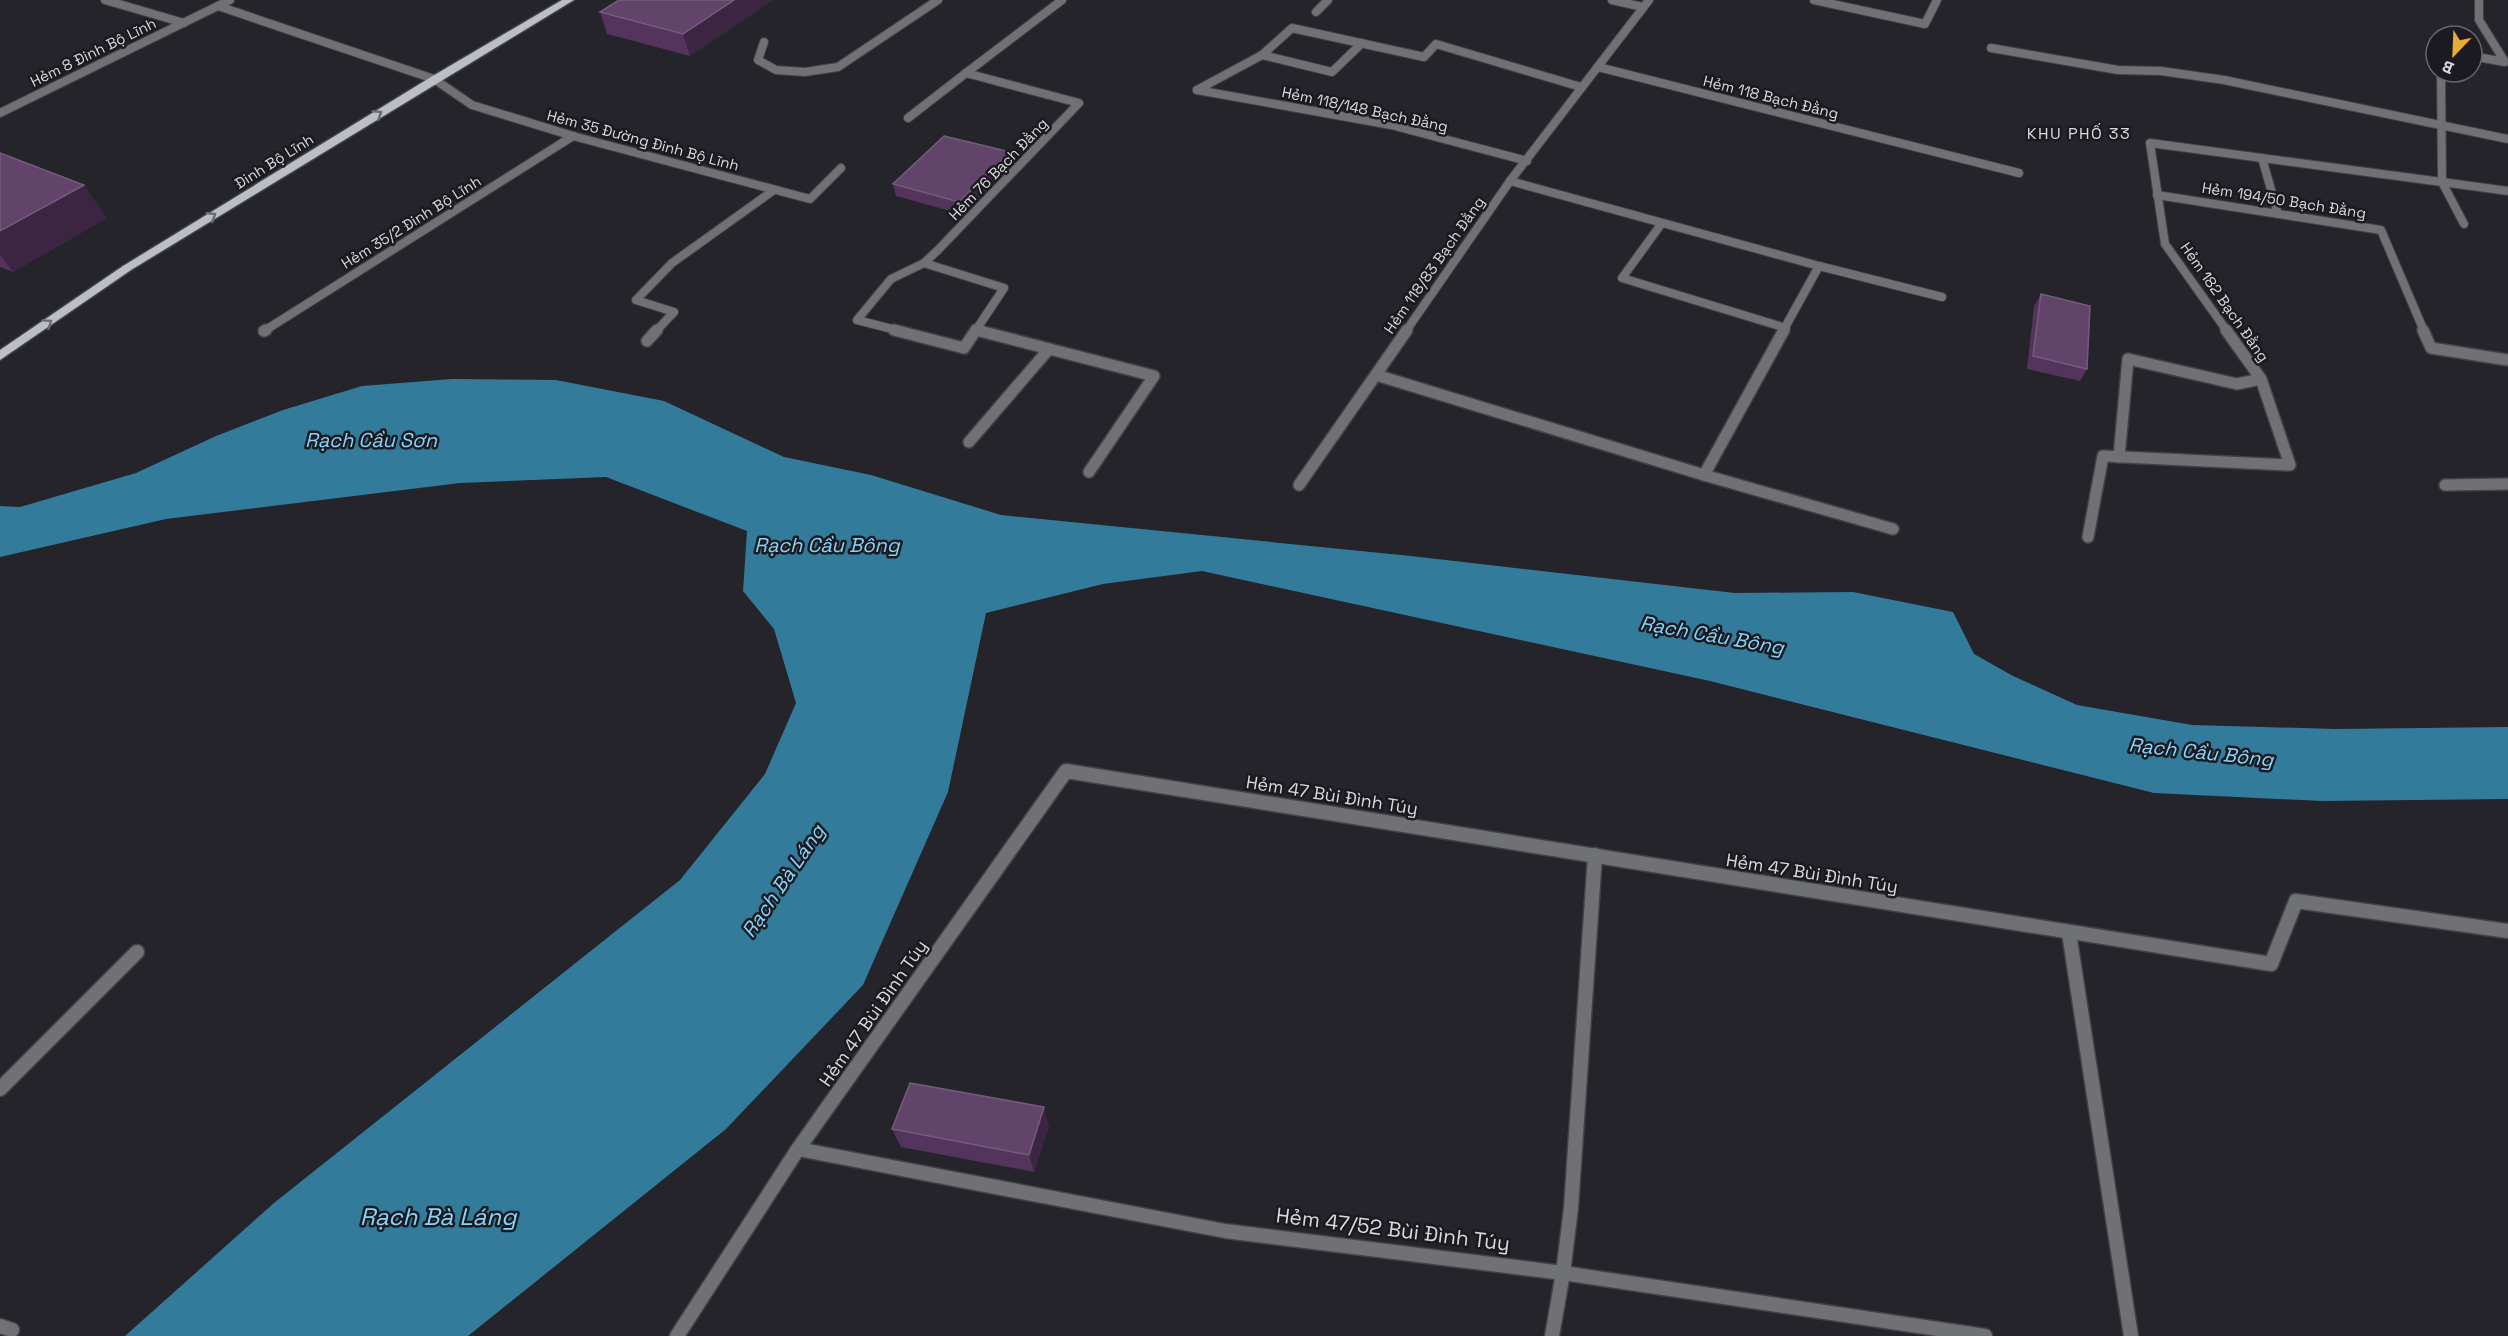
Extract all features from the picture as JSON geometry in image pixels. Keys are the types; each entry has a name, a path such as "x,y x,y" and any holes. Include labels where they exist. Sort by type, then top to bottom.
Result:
{"main road":[{"name":"Đinh Bộ Lĩnh","path":"0,356 127,268 434,79 569,0"}],"street":[{"path":"105,0 184,23"},
{"name":"Hẻm 8 Đinh Bộ Lĩnh","path":"0,113 230,0"},
{"path":"764,42 758,60 776,69 805,72 838,68 938,0"},
{"path":"908,118 1062,0"},
{"path":"1316,12 1328,0"},
{"path":"1612,0 1646,3"},
{"path":"1814,0 1925,24 1936,0"},
{"path":"2479,0 2479,20 2481,24"},
{"path":"1598,67 1646,3"},
{"name":"Hẻm 35 Đường Đinh Bộ Lĩnh","path":"219,6 434,79 472,105 573,136 774,190 810,199 841,168"},
{"path":"1262,55 1292,28 1424,57 1436,44 1581,87"},
{"path":"2484,28 2505,62 2484,58"},
{"path":"1262,55 1332,72 1362,43"},
{"path":"1991,48 2118,70 2161,71 2224,80 2508,139"},
{"name":"Hẻm 118/148 Bạch Đằng","path":"1262,55 1197,90 1391,125 1527,161"},
{"name":"Hẻm 118/83 Bạch Đằng","path":"1299,485 1510,181 1598,67"},
{"name":"Hẻm 118 Bạch Đằng","path":"1598,67 2019,173"},
{"name":"Hẻm 76 Bạch Đằng","path":"966,74 1079,103 924,263 891,279 857,320 964,348 976,330"},
{"path":"2441,84 2442,182 2464,224"},
{"name":"Hẻm 35/2 Đinh Bộ Lĩnh","path":"264,331 573,136"},
{"name":"Hẻm 182 Bạch Đằng","path":"2119,457 2290,465 2260,379 2165,244 2150,143 2508,191"},
{"path":"2262,158 2278,214"},
{"path":"1510,181 1819,266 1942,297"},
{"path":"647,341 674,312 636,300 672,263 774,190"},
{"name":"Hẻm 194/50 Bạch Đằng","path":"2157,195 2381,230 2431,348 2508,360"},
{"path":"1662,223 1623,278 1786,327"},
{"path":"924,263 1004,288 976,330 1154,376 1089,472"},
{"path":"1704,475 1819,266"},
{"path":"969,442 1049,349"},
{"path":"2088,537 2103,456 2119,457 2128,359 2237,384 2260,379"},
{"path":"1376,375 1704,475 1893,529"},
{"path":"2445,485 2508,484"},
{"name":"Hẻm 47 Bùi Đình Túy","path":"676,1336 798,1149 1066,771 2271,964 2296,901 2508,931"},
{"path":"1552,1336 1571,1208 1595,855"},
{"path":"2069,933 2132,1336"},
{"path":"0,1089 137,951"},
{"name":"Hẻm 47/52 Bùi Đình Túy","path":"798,1149 1225,1231 1563,1273 1985,1336"}],"water":[{"path":"452,379 556,380 664,401 784,457 871,475 1001,515 1411,556 1735,593 1853,592 1953,612 1974,654 2013,676 2077,705 2192,725 2336,729 2508,727 2508,799 2322,801 2154,793 1710,681 1202,571 1103,584 986,613 948,792 863,985 726,1129 468,1336 125,1336 274,1203 680,880 765,774 796,703 774,629 743,591 747,531 606,477 460,483 166,519 0,557 0,506 20,507 136,473 216,436 283,410 362,386"}],"building":[{"path":"619,0 734,0 683,34 600,12"},
{"path":"944,136 1010,152 959,202 893,184"},
{"path":"0,153 84,185 0,231"},
{"path":"2041,294 2090,306 2087,369 2033,356"},
{"path":"910,1083 1044,1107 1029,1155 892,1129"}],"district":[{"name":"KHU PHỐ 33","path":"2079,133"}],"water label":[{"name":"Rạch Cầu Sơn","path":"371,440"},
{"name":"Rạch Cầu Bông","path":"827,545"},
{"name":"Rạch Cầu Bông","path":"1712,635"},
{"name":"Rạch Cầu Bông","path":"2201,752"},
{"name":"Rạch Bà Láng","path":"783,881"},
{"name":"Rạch Bà Láng","path":"438,1216"}]}
